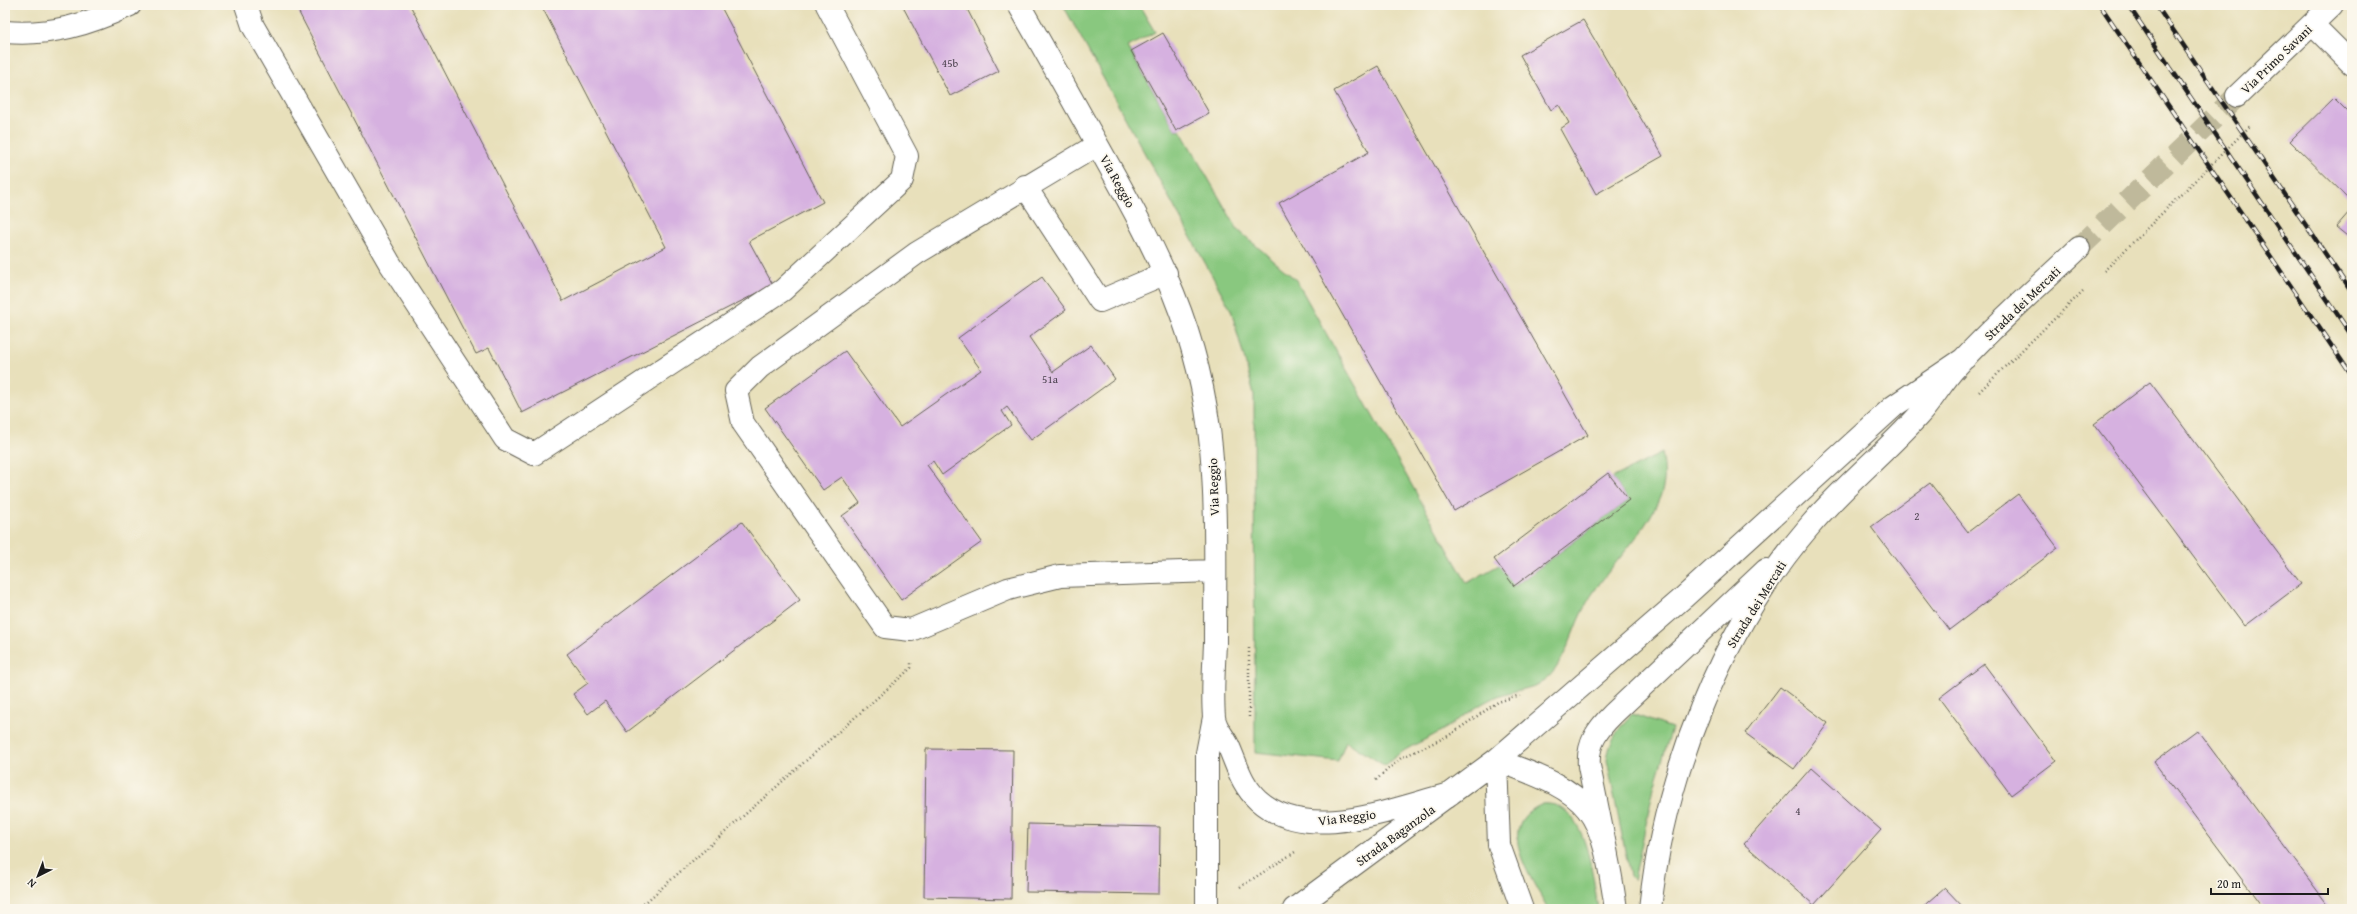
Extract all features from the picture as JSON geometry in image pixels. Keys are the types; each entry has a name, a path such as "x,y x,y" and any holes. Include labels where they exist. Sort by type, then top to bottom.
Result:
{"street":[{"path":"5,32 36,33 68,29 99,19 130,5"},
{"path":"246,5 253,26 389,262 505,439 534,454 783,290 902,180 907,156 827,5"},
{"name":"Via Reggio","path":"1019,5 1139,219 1166,273 1190,337 1204,394 1214,486 1214,717 1239,774 1251,792 1274,811 1298,820 1315,822 1343,820 1378,813 1450,794"},
{"name":"Via Primo Savani","path":"2237,96 2332,5"},
{"path":"2312,24 2352,64"},
{"path":"1097,145 1025,186 917,253 760,367 736,391 743,422 885,627 911,630 1008,589 1060,576 1214,571"},
{"path":"1025,186 1100,301 1166,273"},
{"name":"Strada dei Mercati","path":"1650,909 1656,870 1671,805 1686,751 1708,689 1744,619 1768,581 1795,543 1844,489 1919,415 1951,373 1965,358 2079,248"},
{"name":"Strada dei Mercati","path":"1496,760 1654,624 1894,406 1965,358"},
{"path":"1616,909 1589,766 1589,751 1594,736 1613,714 1795,543"},
{"path":"1207,902 1206,758 1214,717"},
{"path":"1522,909 1499,846 1496,760 1558,784 1578,797 1596,821 1607,855"},
{"name":"Strada Baganzola","path":"1294,909 1496,760"}],"path":[{"path":"2098,277 2253,124"},
{"path":"1978,394 2086,288"},
{"path":"638,909 911,668 911,630"},
{"path":"1249,645 1249,721"},
{"path":"1370,783 1401,758 1454,732 1498,702 1522,695"},
{"path":"1207,902 1229,894 1294,853 1297,846 1298,820"}],"green space":[{"path":"1063,5 1139,5 1155,32 1128,47 1176,131 1180,130 1238,230 1296,280 1467,583 1499,565 1515,586 1629,500 1612,478 1662,453 1664,480 1660,497 1653,512 1634,540 1592,595 1583,610 1562,658 1544,681 1528,688 1490,699 1448,727 1405,750 1385,766 1346,741 1338,761 1255,752 1254,394 1231,310"},
{"path":"1632,714 1672,728 1654,787 1634,880 1630,876 1607,760 1615,735"},
{"path":"1543,804 1558,806 1569,814 1578,828 1585,844 1590,862 1598,909 1548,909 1533,882 1520,853 1518,838 1520,825 1528,813"}],"building":[{"path":"295,5 410,5 563,301 666,247 541,5 720,5 823,202 749,241 773,285 522,413 489,348 476,354"},
{"path":"902,5 965,5 999,71 950,96"},
{"path":"1583,20 1663,156 1596,194 1560,129 1569,123 1559,105 1551,110 1520,55"},
{"path":"1163,33 1209,113 1176,131 1131,51"},
{"path":"1378,66 1588,435 1454,511 1279,203 1369,152 1334,91"},
{"path":"2334,98 2352,116 2352,202 2290,141"},
{"path":"2350,211 2352,212 2352,240 2336,227"},
{"path":"1042,277 1066,310 1029,337 1053,372 1091,345 1115,379 1031,440 1007,407 1002,411 1011,425 942,475 933,461 927,465 982,542 901,600 842,516 860,503 842,477 823,490 765,408 845,351 900,427 981,370 958,338"},
{"path":"2150,382 2301,584 2245,626 2094,424"},
{"path":"1608,473 1629,500 1514,586 1494,559"},
{"path":"1930,483 1968,532 2018,494 2058,548 1949,630 1871,527"},
{"path":"742,522 800,600 627,732 605,701 588,714 573,694 588,683 567,654"},
{"path":"1984,664 2056,761 2011,795 1939,698"},
{"path":"1780,687 1828,723 1794,769 1745,733"},
{"path":"2197,730 2331,909 2264,909 2154,762"},
{"path":"926,749 1013,750 1011,899 924,897"},
{"path":"1811,768 1881,830 1814,905 1744,844"},
{"path":"1028,824 1160,827 1159,894 1026,892"},
{"path":"1945,888 1965,909 1921,909"}],"tunnel":[{"path":"2079,248 2237,96"}],"railway":[{"path":"2100,5 2352,376"},
{"path":"2128,5 2352,336"},
{"path":"2156,5 2352,293"}]}
